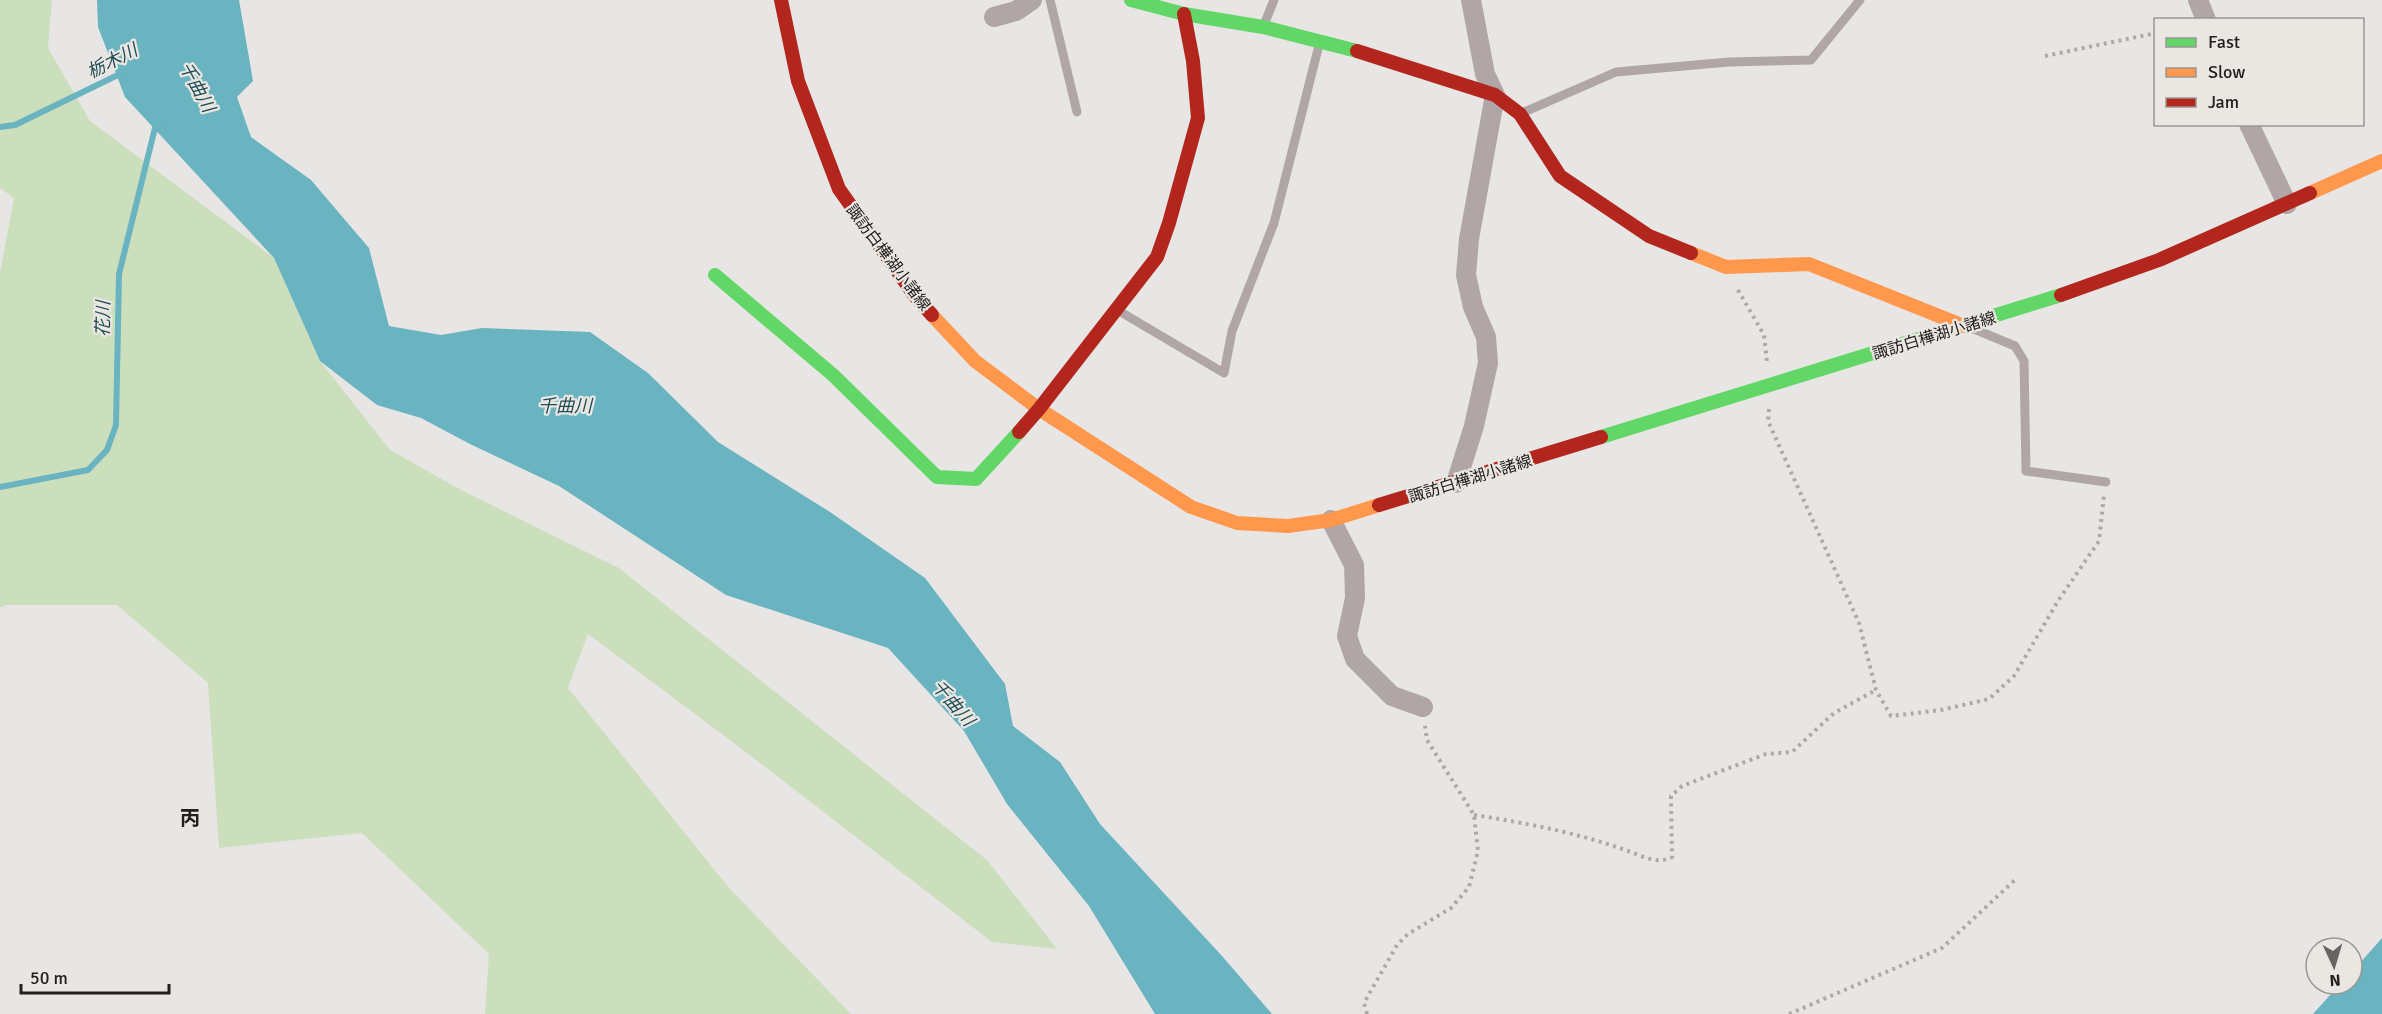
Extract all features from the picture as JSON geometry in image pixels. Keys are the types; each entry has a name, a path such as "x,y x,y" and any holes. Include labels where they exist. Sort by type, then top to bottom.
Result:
{"main road":[{"name":"諏訪白樺湖小諸線","path":"781,0 798,81 839,189 915,296 975,361 1039,409 1191,507 1237,523 1288,526 1331,520 1964,326 2093,285 2159,260 2382,161"},
{"path":"1131,0 1184,14 1263,27 1376,56 1494,94 1520,114 1560,176 1650,236 1726,267 1809,264 1964,326"},
{"path":"715,274 833,375 937,477 976,479 1039,409 1114,309 1157,257 1169,223 1198,118 1193,61 1184,14"}],"street":[{"path":"994,17 1016,11 1032,0"},
{"path":"1456,483 1474,426 1488,363 1486,337 1473,307 1466,275 1469,239 1494,94 1485,74 1471,0"},
{"path":"2198,0 2205,18"},
{"path":"2250,126 2288,204"},
{"path":"1331,520 1354,565 1355,598 1347,636 1355,659 1392,696 1423,707"}],"lane":[{"path":"1050,0 1077,112"},
{"path":"1263,27 1274,0"},
{"path":"1520,114 1616,72 1729,62 1811,60 1860,0"},
{"path":"1114,309 1224,373 1232,331 1274,223 1320,42"},
{"path":"1964,326 2016,346 2024,361 2026,471 2106,482"}],"path":[{"path":"2045,56 2154,33"},
{"path":"1726,267 1764,335 1770,384 1768,421 1859,623 1875,690 1891,716 1941,710 1989,699 2014,676 2058,601 2099,541 2106,482"},
{"path":"1474,815 1527,823 1665,861 1672,857 1671,795 1682,786 1766,754 1792,752 1834,713 1875,690"},
{"path":"1367,1014 1364,1003 1397,945 1408,934 1451,908 1469,886 1478,851 1474,815 1427,740 1423,707"},
{"path":"1789,1014 1942,948 2016,879"}],"green space":[{"path":"0,0 52,0 48,48 90,121 274,258 320,361 390,450 463,491 619,568 987,860 1057,949 992,942 734,743 588,634 568,688 730,889 851,1014 485,1014 489,954 362,833 219,848 208,683 117,605 6,605 0,608 0,273 14,198 0,188"}],"water":[{"name":"千曲川","path":"97,0 239,0 253,81 237,97 251,137 311,180 369,248 389,326 441,335 482,328 590,332 648,373 718,442 830,512 925,578 1005,684 1013,726 1060,762 1100,824 1222,956 1272,1014 1155,1014 1089,906 1007,804 964,731 888,648 726,595 559,486 421,418 377,405 320,361 274,258 125,97 98,27"},
{"path":"2382,938 2382,1014 2313,1014 2329,996 2364,996 2364,958"}],"waterway":[{"name":"栃木川","path":"0,127 15,125 122,73"},
{"name":"花川","path":"0,487 88,470 107,450 116,425 119,274 155,128 161,126"}],"traffic: fast":[{"path":"1131,0 1184,14 1263,27 1357,51"},
{"path":"715,275 833,375 937,477 976,479 1019,432"},
{"path":"1601,437 2061,295"}],"traffic: slow":[{"path":"2310,193 2382,161"},
{"path":"1691,253 1726,267 1809,264 1964,326"},
{"path":"932,315 975,361 1039,409 1191,507 1237,523 1288,526 1331,520 1379,505"}],"traffic: jam":[{"path":"781,0 798,81 839,189 915,296 932,315"},
{"path":"1019,432 1157,257 1169,223 1198,118 1193,61 1184,14"},
{"path":"1357,51 1495,95 1520,114 1560,176 1649,236 1691,253"},
{"path":"2061,295 2159,260 2310,193"},
{"path":"1379,505 1601,437"}],"district":[{"name":"丙","path":"190,818"}]}
